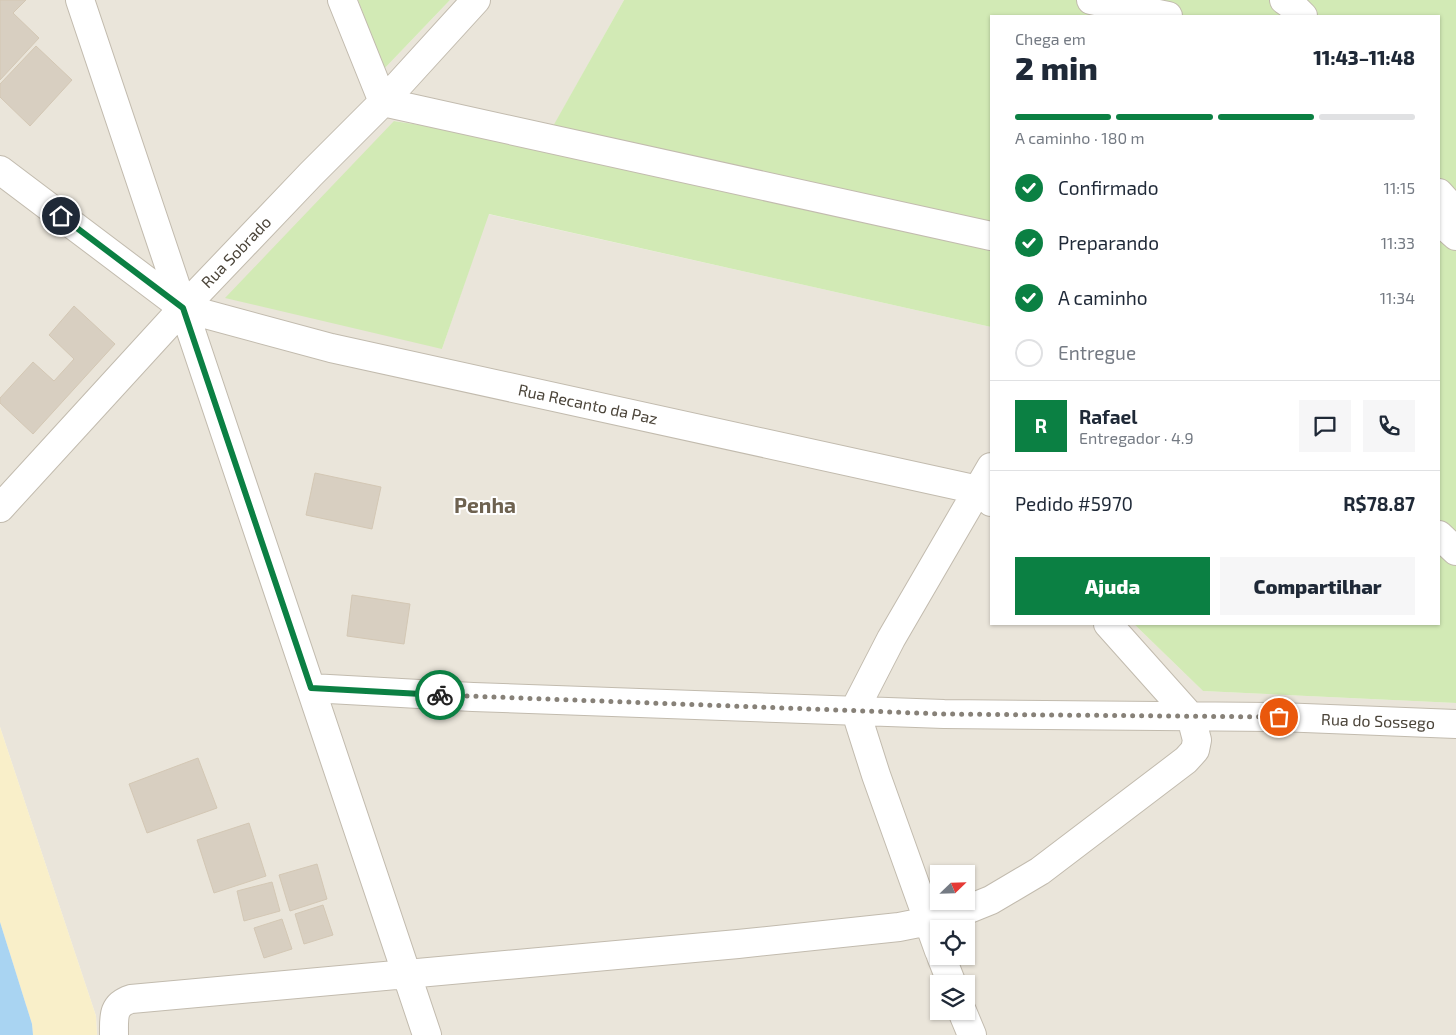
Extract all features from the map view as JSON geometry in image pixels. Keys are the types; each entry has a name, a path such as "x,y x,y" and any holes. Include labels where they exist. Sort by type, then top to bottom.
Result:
{"street":[{"path":"80,0 427,1035"},
{"path":"342,0 382,102 990,236"},
{"name":"Rua Sobrado","path":"0,508 183,308 382,102 476,0"},
{"path":"1091,0 1163,15"},
{"path":"1284,0 1302,15"},
{"path":"0,170 183,308"},
{"path":"1440,194 1456,212"},
{"path":"1440,222 1456,236"},
{"name":"Rua Recanto da Paz","path":"183,308 331,348 987,486"},
{"path":"930,929 855,709 891,639 987,486"},
{"path":"1440,536 1456,551"},
{"path":"114,1035 114,1016 117,1008 123,1001 132,999 738,944 899,927 948,917 991,900 1040,871 1186,760 1195,750 1197,740 1191,717 1109,625"},
{"name":"Rua do Sossego","path":"311,688 473,697 855,709 944,714 1279,717 1456,724"},
{"path":"966,1020 972,1035"}],"shaded area":[{"path":"0,0 358,0 384,69 450,0 624,0 543,145 394,121 442,349 488,214 990,327 990,625 1135,625 1203,691 1456,703 1456,1035 97,1035 96,1016 0,727"}],"green space":[{"path":"358,0 450,0 384,69"},
{"path":"624,0 1456,0 1456,703 1203,691 1135,625 1440,625 1440,15 990,15 990,327 489,214 442,349 225,298 394,121 543,144"}],"sand":[{"path":"0,727 96,1016 97,1035 33,1035 32,1024 0,922"}],"water":[{"path":"0,922 32,1024 33,1035 0,1035"}],"building":[{"path":"0,0 26,0 13,13 39,38 0,80"},
{"path":"36,46 72,80 30,126 0,97 0,84"},
{"path":"74,306 115,344 33,434 0,403 0,398 33,362 54,381 74,359 49,335"},
{"path":"315,473 381,487 372,529 306,515"},
{"path":"352,595 410,604 404,644 347,636"},
{"path":"198,758 217,808 147,833 129,784"},
{"path":"249,823 266,876 214,893 197,840"},
{"path":"317,864 327,899 290,911 279,875"},
{"path":"272,882 280,911 244,921 237,891"},
{"path":"323,905 333,935 304,944 295,914"},
{"path":"282,919 292,949 264,958 254,928"}],"way so far":[{"path":"440,695 855,709 944,714 1279,717"}],"district":[{"name":"Penha","path":"485,506"}],"route":[{"path":"61,216 183,308 311,688 440,695"}]}
